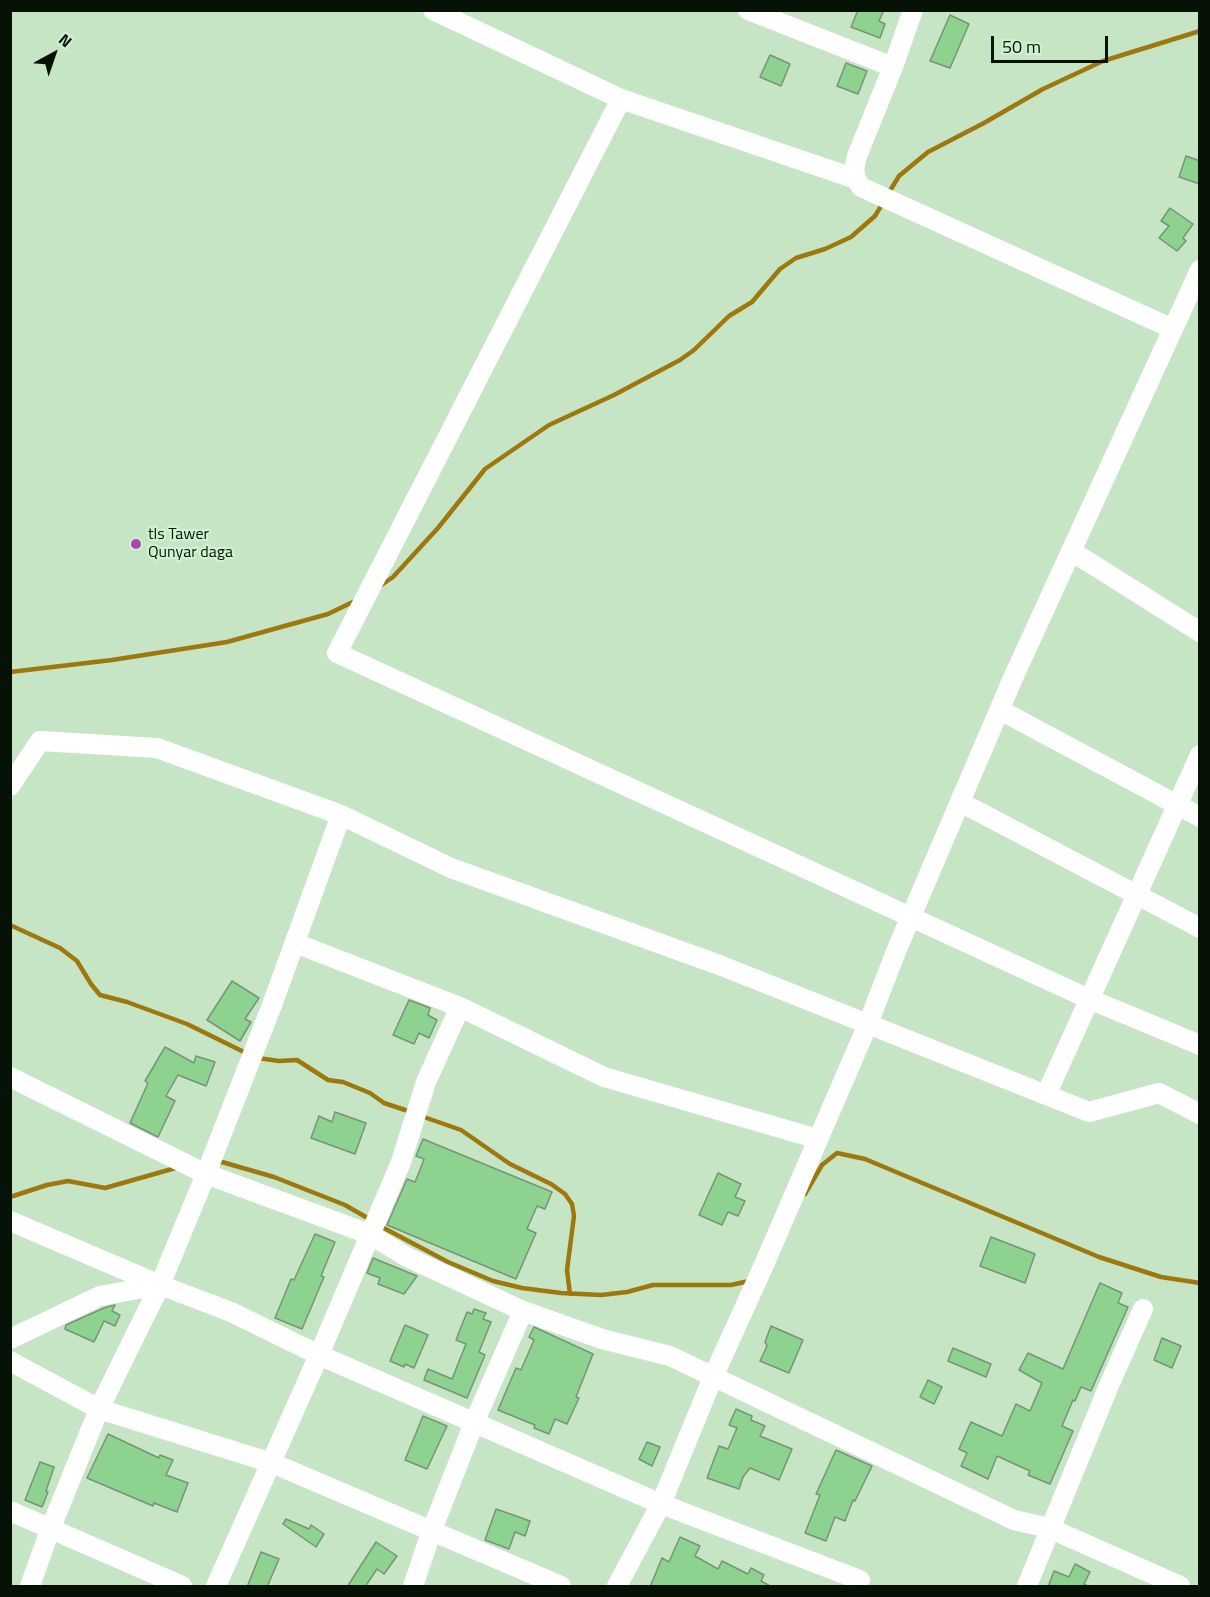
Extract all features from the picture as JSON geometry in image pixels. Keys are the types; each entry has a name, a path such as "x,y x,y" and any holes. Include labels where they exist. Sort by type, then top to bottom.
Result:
{"street":[{"path":"433,10 621,99 856,179"},
{"path":"748,10 893,67"},
{"path":"912,10 893,67 857,156 854,170 861,187 1173,328"},
{"path":"621,99 337,653 1089,999 1200,1045"},
{"path":"618,1587 662,1504 713,1377 868,1024 911,916 1000,710 1200,270"},
{"path":"1071,551 1200,632"},
{"path":"1000,710 1200,817"},
{"path":"10,786 40,741 157,748 341,815 451,868 722,966 1089,1112 1159,1093 1200,1114"},
{"path":"1046,1095 1200,755"},
{"path":"960,802 1200,928"},
{"path":"30,1587 50,1530 99,1409 160,1285 206,1174 295,943 341,815"},
{"path":"295,943 460,1007 604,1077 818,1139"},
{"path":"216,1587 319,1355 400,1162 426,1082 460,1007"},
{"path":"10,1077 206,1174 369,1233 407,1257 523,1311 602,1339 670,1356 1014,1520 1049,1528 1180,1587"},
{"path":"10,1221 160,1285 231,1312 319,1355 662,1504 863,1584"},
{"path":"10,1339 100,1296 160,1285"},
{"path":"1027,1587 1049,1528 1143,1309"},
{"path":"412,1587 474,1423 523,1311"},
{"path":"10,1361 99,1409 272,1463 561,1587"},
{"path":"10,1511 182,1587"}],"building":[{"path":"858,10 884,10 879,21 885,24 880,38 851,27"},
{"path":"950,15 969,24 950,68 930,61"},
{"path":"770,55 790,64 781,86 760,77"},
{"path":"846,63 867,71 858,94 837,86"},
{"path":"1186,156 1200,161 1200,184 1179,177"},
{"path":"1170,208 1193,224 1183,238 1186,241 1177,251 1159,238 1169,226 1161,221"},
{"path":"232,981 259,998 245,1019 251,1022 240,1041 207,1020"},
{"path":"409,1000 430,1008 428,1015 437,1020 429,1038 419,1033 414,1044 393,1035"},
{"path":"165,1047 194,1063 196,1056 215,1062 206,1086 178,1075 166,1096 175,1101 158,1137 130,1123 148,1083 145,1081"},
{"path":"335,1112 366,1123 355,1154 311,1138 319,1116 332,1122"},
{"path":"423,1139 552,1192 545,1209 537,1206 527,1229 536,1233 516,1279 387,1225 407,1179 415,1182 424,1159 416,1156"},
{"path":"718,1173 741,1184 735,1197 745,1201 738,1216 728,1212 722,1225 699,1215"},
{"path":"315,1234 335,1242 321,1276 324,1277 302,1329 275,1318 291,1279 294,1280"},
{"path":"991,1237 1035,1254 1025,1283 980,1266"},
{"path":"373,1258 417,1276 404,1294 378,1284 380,1278 367,1273"},
{"path":"1100,1283 1122,1293 1118,1303 1128,1307 1091,1391 1081,1387 1075,1401 1073,1400 1062,1426 1073,1431 1050,1484 1028,1475 1030,1471 997,1456 988,1479 961,1466 967,1453 959,1449 971,1422 1002,1436 1016,1404 1030,1411 1042,1383 1019,1370 1028,1353 1063,1369"},
{"path":"115,1305 112,1311 120,1315 115,1326 104,1321 94,1342 65,1329 66,1325"},
{"path":"474,1309 486,1313 483,1319 491,1322 479,1352 485,1355 467,1398 424,1380 428,1369 452,1379 466,1344 456,1340 467,1312 472,1314"},
{"path":"405,1325 428,1335 414,1368 405,1364 404,1367 390,1361"},
{"path":"771,1326 803,1340 789,1373 760,1361 767,1346 765,1342"},
{"path":"534,1327 593,1354 576,1397 579,1398 567,1424 555,1419 549,1434 534,1428 535,1425 498,1410 516,1368 521,1370 534,1340 529,1337"},
{"path":"1162,1338 1181,1346 1172,1368 1154,1360"},
{"path":"953,1348 991,1364 986,1377 948,1361"},
{"path":"928,1380 942,1387 934,1404 920,1397"},
{"path":"736,1409 752,1416 751,1420 765,1426 760,1436 792,1449 779,1480 750,1468 743,1477 739,1489 707,1478 719,1446 728,1449 737,1428 729,1425"},
{"path":"423,1416 447,1426 427,1469 405,1460"},
{"path":"108,1434 159,1458 160,1455 173,1460 166,1475 188,1483 177,1512 154,1503 153,1506 87,1478"},
{"path":"647,1442 660,1447 652,1466 639,1459"},
{"path":"836,1450 872,1466 855,1501 853,1500 845,1521 835,1517 826,1541 805,1533 820,1495 816,1494"},
{"path":"40,1462 54,1467 42,1507 25,1500"},
{"path":"496,1509 530,1521 525,1536 515,1532 509,1549 485,1540"},
{"path":"286,1519 309,1529 311,1525 324,1534 316,1547 283,1524"},
{"path":"680,1537 700,1546 695,1556 718,1569 722,1561 748,1574 751,1568 764,1575 761,1581 772,1587 650,1587 662,1558 669,1562"},
{"path":"376,1542 397,1556 384,1574 377,1569 365,1587 347,1587"},
{"path":"261,1552 279,1559 267,1587 247,1587"},
{"path":"1075,1564 1090,1572 1084,1584 1090,1587 1048,1587 1054,1571 1069,1577"}],"waterway":[{"path":"888,194 899,176 928,152 1043,89 1103,61 1200,31"},
{"path":"380,586 393,577 438,528 485,469 549,425 614,395 680,360 694,350 729,316 752,302 780,269 796,258 825,249 851,237 875,216 884,201"},
{"path":"10,672 112,660 227,642 328,614 357,600"},
{"path":"10,925 60,948 77,961 100,995 127,1002 187,1024 248,1054"},
{"path":"258,1058 279,1061 297,1060 328,1080 343,1082 370,1093 384,1103 411,1112"},
{"path":"421,1116 461,1130 510,1164 551,1184 565,1194 572,1204 574,1216 567,1270 570,1294"},
{"path":"805,1194 822,1165 837,1153 865,1159 1099,1257 1161,1277 1200,1283"},
{"path":"217,1163 222,1162 274,1177 345,1205 371,1220"},
{"path":"10,1197 68,1181 105,1188 179,1167"},
{"path":"380,1226 448,1262 493,1281 522,1288 601,1295 627,1292 653,1285 731,1285 749,1281"}],"place":[{"name":"tls Tawer Qunyar daga","path":"136,544"}]}
